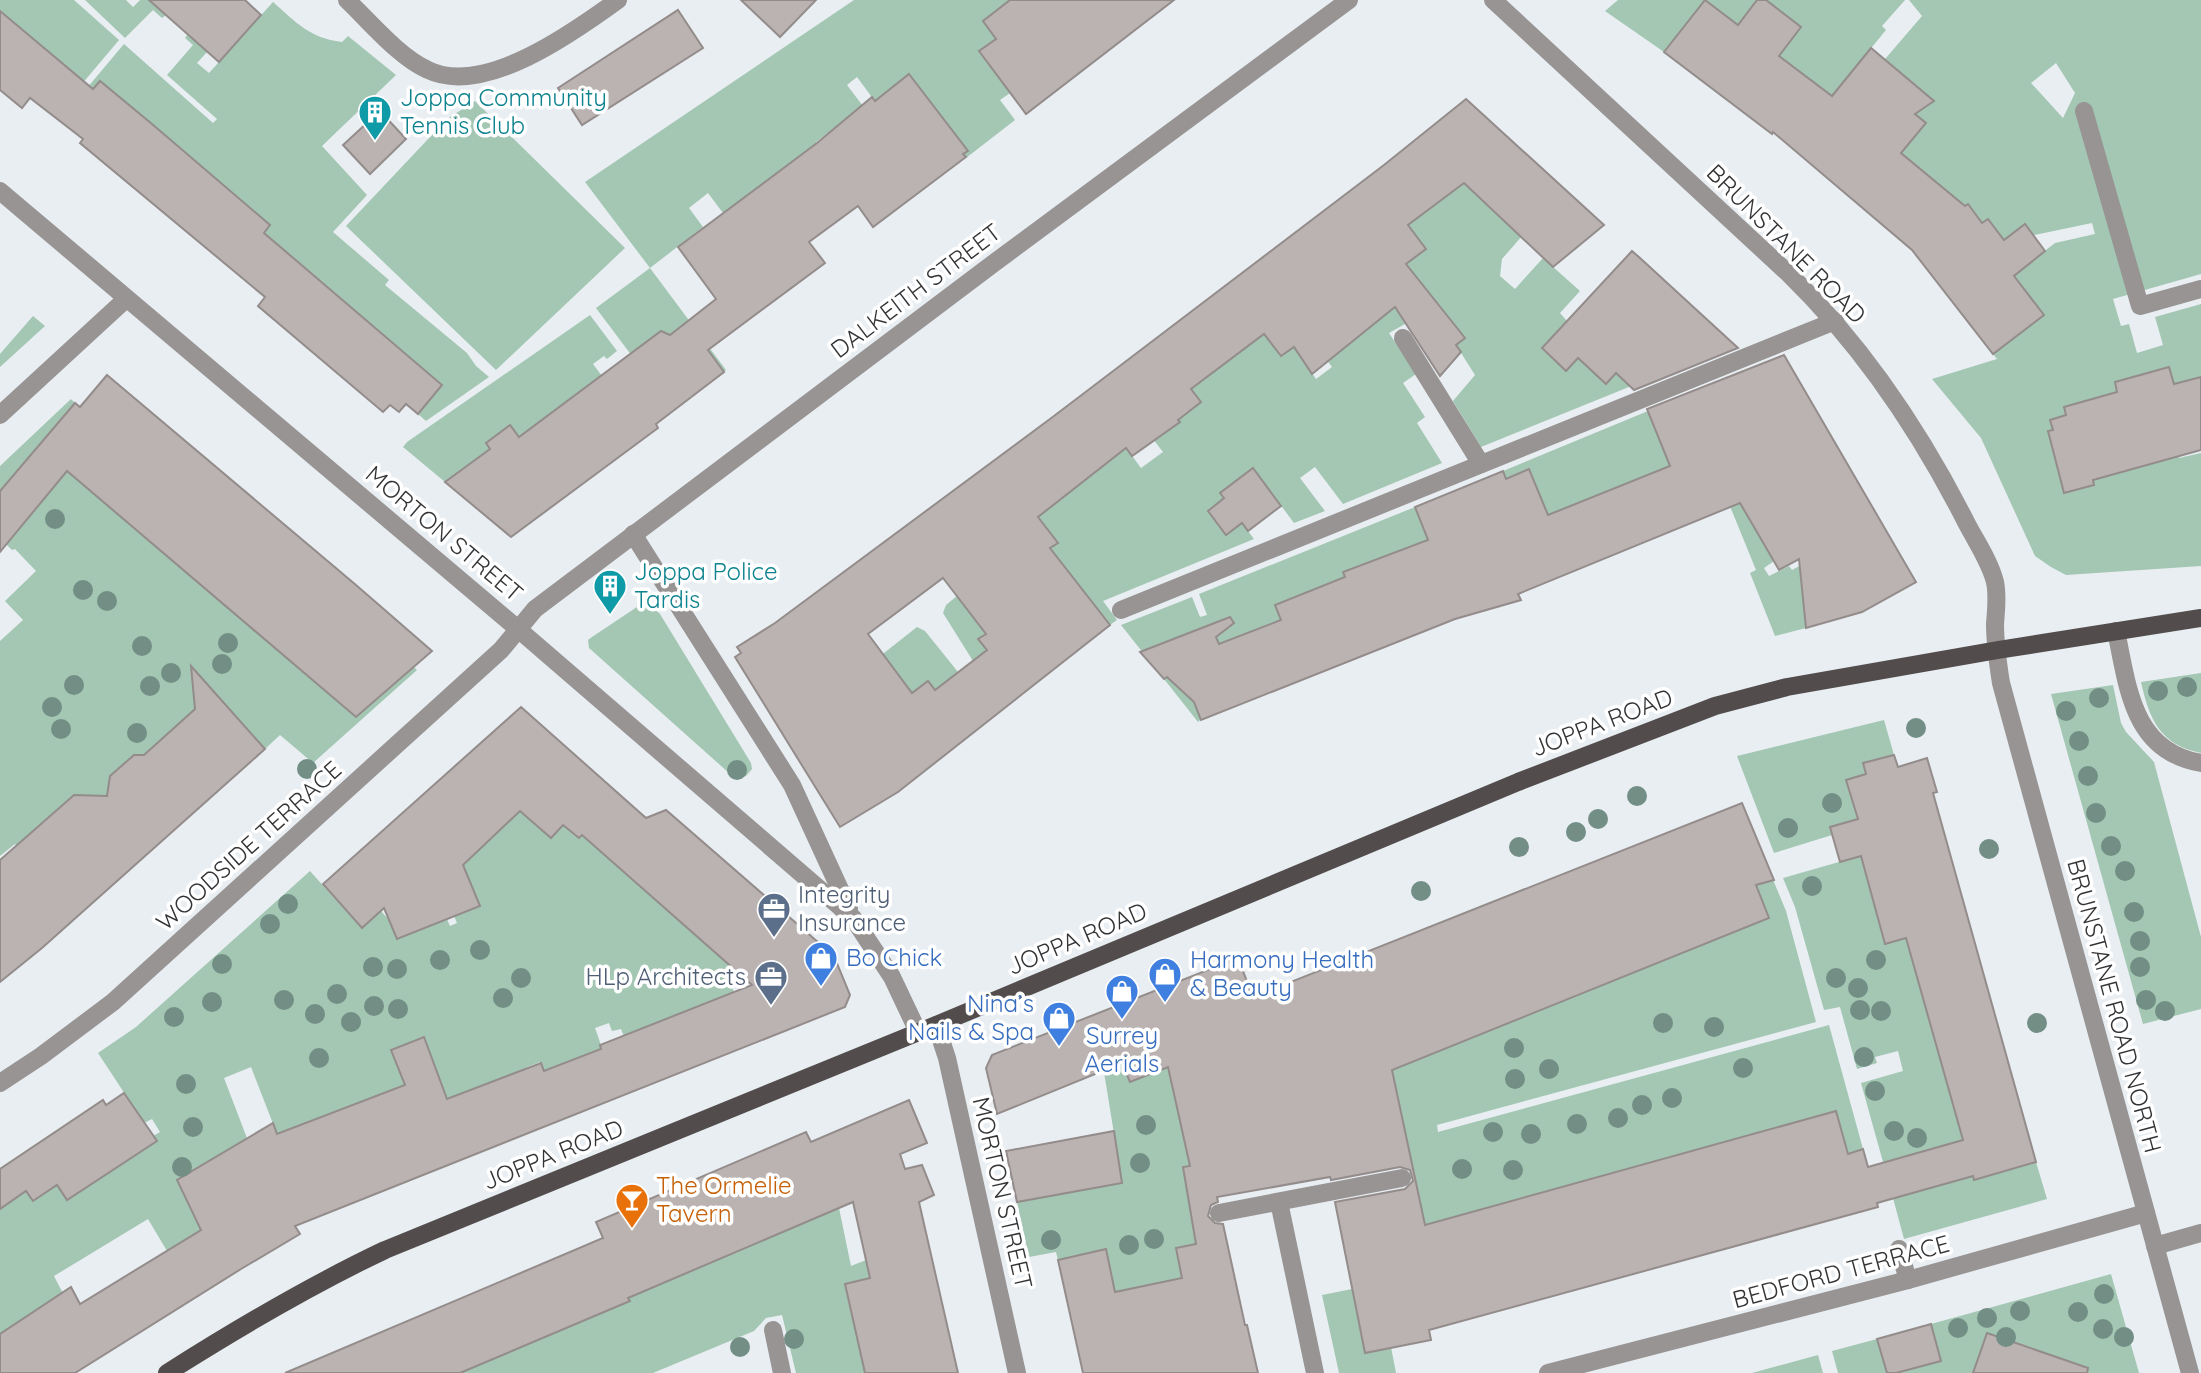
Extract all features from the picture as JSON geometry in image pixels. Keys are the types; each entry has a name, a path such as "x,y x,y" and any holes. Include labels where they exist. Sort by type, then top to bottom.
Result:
{"main road":[{"name":"JOPPA ROAD","path":"167,1373 263,1313 332,1275 385,1250 936,1025 1518,782 1715,706 1787,687 2201,618"}],"street":[{"path":"346,0 410,58 428,70 446,76 464,76 500,68 555,42 618,0"},
{"name":"DALKEITH STREET","path":"518,629 535,609 633,534 1349,0"},
{"name":"BRUNSTANE ROAD","path":"1493,0 1738,227 1835,321 1892,397 1930,457 1986,560 1997,590 1995,626 1998,650"},
{"path":"2084,111 2140,306 2201,289"},
{"name":"MORTON STREET","path":"0,191 518,629 853,918"},
{"path":"0,415 126,299"},
{"path":"1121,610 1835,321"},
{"path":"1403,338 1481,464"},
{"name":"MORTON STREET","path":"633,534 792,785 853,918 892,977 918,1032"},
{"name":"WOODSIDE TERRACE","path":"0,1083 79,1029 113,1002 501,649 518,629"},
{"path":"2116,631 2129,693 2138,719 2146,731 2166,749 2178,757 2201,763"},
{"name":"BRUNSTANE ROAD NORTH","path":"1998,650 2001,683 2190,1373"},
{"name":"MORTON STREET","path":"936,1025 950,1072 1017,1373"},
{"path":"1219,1213 1402,1178"},
{"path":"1279,1202 1315,1373"},
{"name":"BEDFORD TERRACE","path":"1548,1373 1908,1280 2146,1213"},
{"path":"2155,1246 2201,1233"},
{"path":"1899,1250 1908,1280"},
{"path":"773,1330 782,1373"},
{"path":"2183,1348 2201,1343"}],"green space":[{"path":"0,0 74,0 119,40 60,110 25,32 0,11"},
{"path":"85,0 126,0 133,7 140,0 149,0 166,15 162,18 153,10 125,38"},
{"path":"854,0 1010,0 983,21 996,39 979,52 1010,93 1000,100 1015,120 966,158 921,99 909,74 897,83 907,96 888,119 857,77 847,85 878,126 829,132 816,142 826,155 807,169 843,217 837,222 791,162 723,213 708,193 689,208 703,227 650,268 585,182"},
{"path":"1618,0 1705,0 1664,52 1605,11"},
{"path":"1705,0 1757,0 1747,13 1754,19 1745,31"},
{"path":"1766,0 1905,0 1882,26 1886,30 1854,69 1867,80 1922,16 1909,0 2201,0 2201,274 2113,299 2121,326 2129,324 2137,353 2163,345 2155,317 2201,304 2201,377 2166,386 2135,377 2115,382 2123,412 2099,397 2064,407 2066,415 2050,420 2053,430 2048,431 2065,493 2094,485 2093,480 2137,468 2171,425 2179,458 2201,453 2201,566 2066,575 2035,556 1981,438 1932,379 1997,359 1993,354 2043,315 2013,275 2055,243 2095,234 2092,223 2001,242 1988,219 1982,223 1968,204 1911,248 1940,185 1901,153 1926,124 1915,114 1933,101 1917,87 1796,151 1770,50 1787,45 1801,27","holes":["2056,63 2075,93 2063,118 2031,83"]},
{"path":"273,2 312,33 342,42 348,36 396,75 322,146 367,195 333,232 389,280 385,285 467,353 476,366 489,377 426,421 418,414 442,385 276,243 244,255 269,225 100,81 74,110 71,107 124,44 213,123 217,119 167,75 193,45 185,38 188,34 207,52 197,63 209,73"},
{"path":"475,101 625,248 496,370 346,226 447,119"},
{"path":"1523,150 1528,155 1485,202 1522,236 1502,259 1500,276 1515,289 1543,258 1580,291 1560,313 1567,321 1542,349 1566,371 1607,328 1617,375 1661,374 1481,447 1453,401 1475,375 1456,345 1396,308 1405,324 1389,333 1416,374 1403,383 1425,417 1417,423 1442,463 1343,504 1315,467 1300,478 1325,511 1294,523 1253,468 1220,493 1224,498 1208,511 1226,535 1242,523 1254,539 1103,601 1117,620 1110,625 1077,582 1035,560 1057,542 1030,506 1089,461 1054,415 1073,401 1107,445 1138,447 1130,453 1141,468 1163,452 1139,421 1172,428 1179,422 1166,404 1188,412 1201,402 1189,386 1211,369 1176,323 1187,315 1223,364 1264,334 1280,356 1294,347 1316,379 1332,367 1309,336 1357,186 1413,259 1426,249 1408,225 1465,183"},
{"path":"650,268 726,370 724,372 686,322 670,335 661,331 635,360 596,308"},
{"path":"590,315 617,351 607,359 604,356 593,364 602,376 519,437 510,425 486,443 495,455 466,466 445,482 403,447 407,442"},
{"path":"33,316 45,326 0,367 0,354"},
{"path":"1685,396 1737,483 1774,561 1764,568 1769,576 1789,566 1792,570 1816,557 1806,628 1775,636 1750,573 1756,570"},
{"path":"71,399 75,403 34,452 73,442 95,495 109,507 174,432 142,503 127,523 140,534 156,514 408,662 417,670 313,763 280,735 265,749 209,688 200,707 160,741 184,768 157,771 143,755 134,755 110,776 109,784 140,818 84,911 78,916 15,844 0,856 0,641 23,620 5,601 36,571 15,549 12,550 6,544 53,487 24,463 0,491 0,466"},
{"path":"1648,411 1667,459 1698,482 1547,516 1529,469 1506,479 1503,471"},
{"path":"1415,507 1460,617 1455,620 1431,561 1219,644 1211,625 1199,629 1194,702 1201,719 1198,722 1164,679 1172,673 1152,648 1144,654 1121,625 1192,597 1200,617 1207,615 1199,594"},
{"path":"957,596 965,607 999,623 978,639 987,651 973,661 943,613 946,605"},
{"path":"640,605 654,608 660,614 751,763 752,769 746,776 735,778 589,648 588,640"},
{"path":"917,627 925,631 958,672 919,702 896,671 837,690"},
{"path":"2201,673 2201,753 2175,744 2166,737 2148,708 2141,682"},
{"path":"2113,685 2121,723 2154,762 2201,937 2201,1009 2143,1024 2051,694"},
{"path":"1884,720 1894,755 1863,763 1866,774 1847,780 1858,819 1830,827 1832,835 1774,853 1737,756"},
{"path":"430,788 470,832 500,804 549,813 537,826 551,838 563,825 578,838 582,835 729,964 727,975 734,992 625,1039 621,1029 612,1031 609,1023 595,1028 602,1048 544,1071 540,1062 527,1067 533,1084 494,1099 488,1083 464,1092 486,1149 375,1096 360,1102 375,1142 307,1123 277,1134 251,1067 224,1078 258,1167 219,1159 177,1180 196,1219 207,1227 167,1251 148,1219 54,1276 71,1309 0,1359 0,1209 11,1169 33,1201 57,1185 67,1200 156,1141 153,1136 160,1132 152,1119 144,1123 98,1053 136,1027 310,871 361,928 381,911 389,920 397,939 447,919 450,926 457,923 454,916 480,906 472,887 419,799"},
{"path":"1944,832 1886,944 1968,921 1908,944 1974,1180 2036,1162 2047,1199 1904,1239 1893,1198 1914,1154 1883,1162 1861,1083 1903,1071 1898,1051 1875,1057 1877,1063 1857,1069 1840,1007 1824,1010 1795,907 1783,878"},
{"path":"1764,858 1786,911 1816,1022 1437,1125 1438,1132 1829,1025 1863,1149 1848,1154 1483,1210 1441,1220 1426,1295 1435,1328 1429,1330 1422,1293 1355,1306 1365,1352 1391,1347 1396,1373 1339,1373 1322,1295 1352,1289 1350,1277 1403,1207 1421,1204 1380,1013"},
{"path":"1166,1041 1213,1240 1176,1248 1182,1278 1154,1284 1140,1332 1077,1346 1072,1327 1120,1316 1106,1250 1058,1260 1056,1252 1029,1257 1017,1202 1122,1183 1103,1066 1123,1058 1130,1082 1140,1078 1137,1070"},
{"path":"839,1208 851,1266 866,1260 872,1283 863,1280 845,1284 851,1314 870,1310 865,1373 796,1373 782,1315 766,1318 754,1331 653,1373 460,1373 629,1301 628,1298"},
{"path":"2111,1274 2139,1373 1896,1373 1941,1361 1931,1324"},
{"path":"1877,1339 1887,1373 1838,1373 1832,1351"},
{"path":"1818,1355 1823,1373 1752,1373"}],"building":[{"path":"149,0 245,0 261,15 219,62"},
{"path":"741,0 816,0 780,37"},
{"path":"1010,0 1174,0 1026,114 979,51 996,39 983,21"},
{"path":"1705,0 1738,25 1757,0 1766,0 1801,27 1779,56 1832,96 1871,48 1934,101 1915,114 1926,123 1901,153 1965,206 1968,204 1982,223 1988,219 2004,240 2025,224 2045,251 2014,276 2044,315 1993,354 1912,250 1773,132 1772,134 1664,52"},
{"path":"678,10 703,48 582,125 558,88"},
{"path":"0,11 93,89 100,81 152,124 270,225 264,233 442,385 418,414 406,404 399,412 390,405 383,412 258,306 265,297 80,143 83,139 30,98 22,108 0,90"},
{"path":"909,74 968,151 963,154 966,157 873,227 858,206 809,242 825,263 708,350 724,372 656,424 658,428 511,537 445,482 490,449 486,443 510,425 519,437 661,331 670,335 716,299 678,247 817,143 872,97 875,101"},
{"path":"1466,99 1604,225 1553,267 1464,183 1408,225 1426,249 1406,264 1465,338 1456,345 1461,352 1440,376 1395,307 1312,374 1294,347 1281,356 1264,334 1191,389 1201,402 1178,420 1180,422 1132,456 1126,448 1038,517 1058,543 1050,548 1110,625 898,792 840,827 735,657 741,653 737,647 775,623 1054,416 1384,165","holes":["943,578 986,634 978,639 987,650 935,690 928,681 912,693 868,634"]},
{"name":"Joppa Community Tennis Club","path":"380,111 406,139 370,174 343,145"},
{"path":"1632,251 1738,348 1634,390 1616,373 1606,384 1578,358 1566,371 1542,348"},
{"path":"1784,355 1916,582 1862,612 1806,628 1799,559 1779,570 1740,503 1518,594 1521,600 1455,619 1201,720 1194,702 1167,677 1164,679 1140,652 1230,617 1234,623 1216,637 1219,644 1281,620 1275,605 1345,577 1343,572 1428,540 1415,507 1503,471 1506,479 1529,469 1548,515 1670,466 1647,409"},
{"path":"2169,367 2174,384 2201,377 2201,450 2093,480 2094,485 2064,493 2048,431 2053,430 2050,420 2066,415 2064,407 2117,392 2115,382"},
{"path":"107,375 432,651 356,717 67,471 0,552 0,491 75,403 80,407"},
{"path":"1253,468 1281,506 1248,531 1242,523 1226,535 1208,511 1224,498 1220,493"},
{"path":"191,666 265,749 42,948 0,982 0,860 74,795 107,796 110,776 134,755 144,755 195,709"},
{"path":"521,707 646,818 666,810 834,956 850,995 845,1007 295,1226 300,1234 75,1373 0,1373 0,1334 71,1287 80,1304 201,1230 177,1180 273,1123 277,1134 405,1085 391,1050 424,1037 447,1099 541,1063 544,1071 601,1049 600,1045 752,985 582,835 579,838 563,825 551,838 520,811 463,865 480,906 397,939 384,908 362,928 323,884"},
{"path":"1894,755 1898,767 1927,758 1937,792 1933,793 2036,1162 1974,1180 1973,1176 1877,1203 1878,1207 1429,1330 1431,1340 1365,1353 1335,1202 1405,1189 1413,1181 1410,1170 1400,1167 1217,1197 1218,1202 1211,1205 1208,1216 1215,1223 1223,1224 1258,1373 1083,1373 1058,1260 1106,1249 1115,1292 1182,1278 1176,1248 1196,1244 1183,1167 1190,1166 1168,1067 1130,1082 1122,1063 997,1114 986,1068 992,1055 1238,958 1253,997 1742,803 1774,880 1756,885 1769,918 1392,1070 1425,1225 1836,1111 1848,1154 1863,1149 1868,1167 1963,1140 1906,938 1885,944 1861,856 1840,862 1830,827 1858,819 1846,780 1866,774 1863,763"},
{"path":"124,1093 157,1141 67,1200 57,1185 33,1201 26,1191 0,1209 0,1169 103,1100 106,1105"},
{"path":"909,1100 927,1143 900,1154 905,1169 922,1165 934,1195 919,1202 958,1373 865,1373 845,1284 870,1278 853,1202 460,1373 285,1373 603,1238 596,1222 806,1132 811,1142"},
{"path":"1114,1131 1122,1183 1017,1202 1006,1151"},
{"path":"1931,1324 1941,1361 1887,1373 1877,1339"},
{"path":"1987,1333 2088,1368 2087,1373 1973,1373"}],"place":[{"name":"Joppa Community Tennis Club","path":"375,142"},
{"name":"Joppa Police Tardis","path":"610,616"},
{"name":"Integrity Insurance","path":"774,939"},
{"name":"Bo Chick","path":"821,988"},
{"name":"Harmony Health & Beauty","path":"1165,1004"},
{"name":"HLp Architects","path":"771,1007"},
{"name":"Surrey Aerials","path":"1122,1021"},
{"name":"Nina’s Nails & Spa","path":"1059,1048"},
{"name":"The Ormelie Tavern","path":"632,1230"}]}
